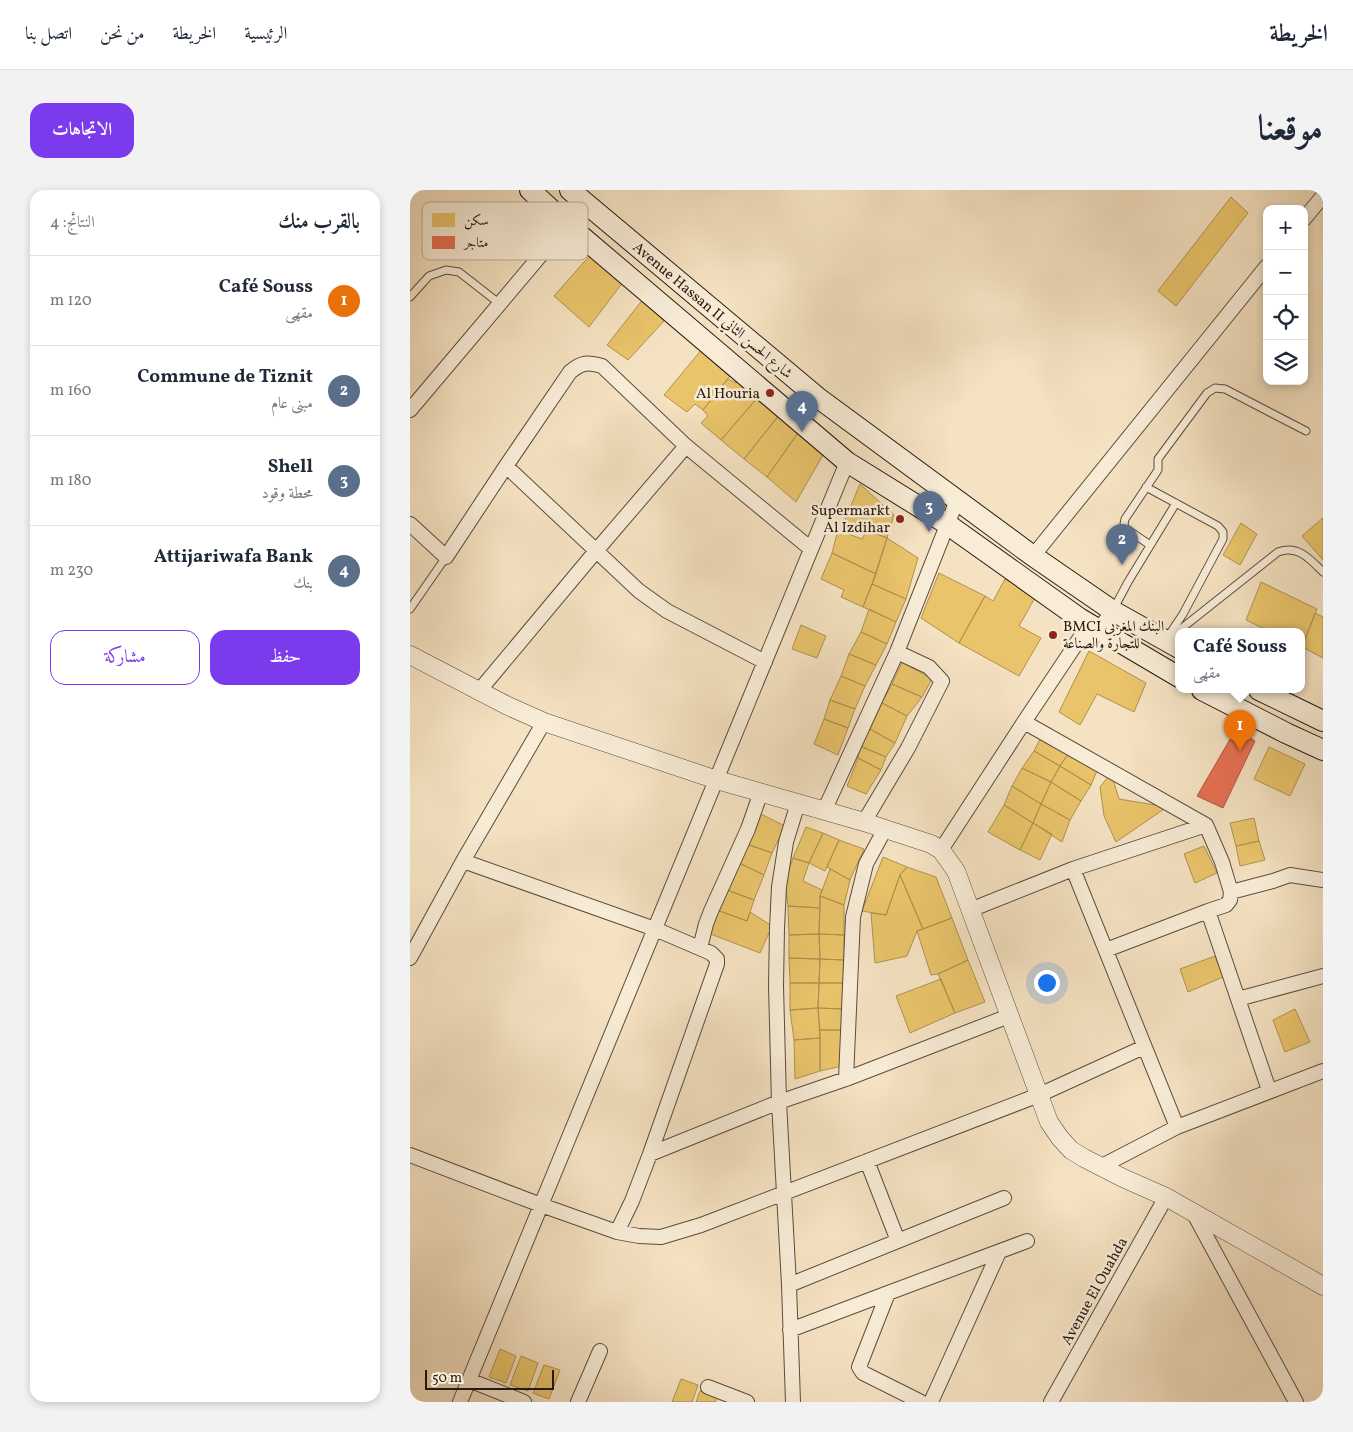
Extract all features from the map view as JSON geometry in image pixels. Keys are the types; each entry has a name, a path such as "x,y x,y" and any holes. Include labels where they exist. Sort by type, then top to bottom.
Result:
{"main road":[{"name":"Avenue Hassan II شارع الحسن الثاني","path":"530,190 543,202"},
{"name":"Avenue Hassan II شارع الحسن الثاني","path":"588,205 817,396 1033,556 1113,611 1172,644"},
{"name":"Avenue Hassan II شارع الحسن الثاني","path":"588,241 848,462 947,524 1079,618 1089,634 1175,675"},
{"path":"797,419 817,396"},
{"path":"1208,693 1323,750"},
{"path":"1265,693 1323,721"}],"street":[{"path":"1308,214 1323,196"},
{"path":"410,410 537,260"},
{"path":"1033,556 1263,271"},
{"path":"410,524 446,557 570,372 578,365 589,363 602,366 686,446 812,549"},
{"path":"479,691 686,446"},
{"path":"460,1402 848,462"},
{"path":"506,466 639,591 667,611 765,662"},
{"path":"824,811 897,652 957,500"},
{"path":"1079,618 1094,598"},
{"path":"941,850 1024,722 1089,634 1113,611"},
{"path":"864,822 908,748 942,681 929,667 897,652"},
{"path":"410,655 508,706 544,722 717,780 864,822 931,844 941,850 956,871 1049,1122 1060,1138 1072,1150 1100,1167 1166,1197 1323,1286"},
{"path":"410,958 463,861 544,722"},
{"path":"1024,722 1206,825 1222,862 1231,892 1230,900 1226,905 1106,950"},
{"path":"700,948 711,910 748,829 761,792"},
{"path":"793,1402 779,1102 776,928 779,887 786,842 798,803"},
{"path":"970,910 1074,868 1206,825"},
{"path":"846,1079 853,917 866,864 885,829"},
{"path":"463,861 655,929 700,948 717,959 717,964 650,1154 632,1201 617,1232"},
{"path":"1074,868 1177,1127"},
{"path":"1231,892 1290,875 1323,880"},
{"path":"1208,911 1269,1090"},
{"path":"1238,999 1323,976"},
{"path":"650,1154 779,1102 846,1079 1009,1016"},
{"path":"410,1155 541,1206 617,1232 661,1237 701,1225 1039,1095 1144,1047"},
{"path":"1100,1167 1177,1127 1269,1090 1323,1071"},
{"path":"867,1161 898,1241"},
{"name":"Avenue El Ouahda","path":"1051,1402 1166,1197"},
{"path":"788,1285 1004,1198"},
{"path":"1193,1212 1296,1402"},
{"path":"790,1330 1027,1241"},
{"path":"930,1402 998,1252"},
{"path":"888,1293 859,1367 863,1373 921,1402"},
{"path":"578,1402 600,1350"},
{"path":"469,1380 524,1402"},
{"path":"708,1386 748,1402"}],"lane":[{"path":"410,297 429,276 446,270 459,272 500,304"},
{"path":"1150,545 1125,528 1125,519 1158,470 1158,459 1207,393 1215,388 1225,388 1306,431"},
{"path":"1146,487 1218,526 1223,532 1223,539 1183,614 1178,628"},
{"path":"1113,611 1128,582 1176,503"},
{"path":"1190,628 1278,552 1287,549 1296,550 1310,558 1323,572"},
{"path":"410,609 446,557"}],"building: سكن":[{"path":"1231,197 1248,213 1176,306 1158,291"},
{"path":"592,253 623,282 589,327 554,296 586,260 588,260"},
{"path":"644,298 664,321 628,360 607,345"},
{"path":"703,348 733,372 703,410 695,404 687,412 664,395"},
{"path":"741,378 759,396 721,440 701,423 708,416 703,410 728,379 736,383"},
{"path":"759,396 780,414 744,459 721,440"},
{"path":"780,414 798,433 767,477 744,459"},
{"path":"798,433 823,455 796,502 767,477"},
{"path":"860,484 894,515 887,538 844,522"},
{"path":"1323,518 1323,560 1302,536"},
{"path":"1241,523 1257,534 1240,565 1223,555"},
{"path":"838,530 862,539 867,530 887,538 876,574 832,553"},
{"path":"887,538 918,558 906,599 872,584"},
{"path":"832,553 876,574 863,607 841,597 844,590 821,579"},
{"path":"939,573 985,596 959,643 921,618"},
{"path":"1005,579 1036,596 1019,626 1041,638 1019,676 959,643 985,596 993,601"},
{"path":"1261,582 1317,609 1305,639 1305,628 1263,628 1246,620"},
{"path":"872,584 906,599 896,622 863,607"},
{"path":"869,609 896,622 887,644 861,632"},
{"path":"1315,613 1323,617 1323,658 1305,649 1305,639"},
{"path":"801,625 826,636 817,658 792,649"},
{"path":"861,632 887,644 876,665 849,654"},
{"path":"1089,651 1146,683 1134,712 1097,694 1080,725 1059,712"},
{"path":"849,654 876,665 865,686 841,676"},
{"path":"902,662 932,679 922,697 892,684"},
{"path":"841,676 865,686 855,709 830,700"},
{"path":"892,684 922,697 907,716 882,703"},
{"path":"830,700 855,709 848,728 824,719"},
{"path":"882,703 907,716 895,743 870,729"},
{"path":"824,719 848,728 838,755 814,744"},
{"path":"870,729 895,743 886,757 860,746"},
{"path":"1043,733 1071,750 1060,766 1034,751"},
{"path":"860,746 886,757 881,770 858,758"},
{"path":"1269,747 1305,764 1290,796 1254,779"},
{"path":"1071,750 1099,766 1091,785 1060,766"},
{"path":"1034,751 1060,766 1051,782 1022,768"},
{"path":"858,758 881,770 866,794 847,786"},
{"path":"1060,766 1091,785 1081,801 1051,782"},
{"path":"1022,768 1051,782 1041,804 1012,786"},
{"path":"1111,773 1119,799 1167,807 1116,842 1104,816 1100,787"},
{"path":"1051,782 1081,801 1070,820 1041,804"},
{"path":"1012,786 1041,804 1033,823 1004,805"},
{"path":"1041,804 1070,820 1062,842 1033,823"},
{"path":"1004,805 1033,823 1020,850 988,832"},
{"path":"759,813 785,826 772,853 747,844"},
{"path":"1254,818 1259,841 1236,846 1230,823"},
{"path":"1033,823 1052,834 1040,860 1020,850"},
{"path":"806,827 823,833 809,863 793,858"},
{"path":"823,833 839,840 825,871 809,863"},
{"path":"839,840 864,849 850,880 827,867"},
{"path":"1259,841 1265,860 1240,866 1236,846"},
{"path":"747,844 772,853 764,875 737,862"},
{"path":"1204,846 1217,873 1195,883 1184,854"},
{"path":"883,857 907,867 900,875 886,915 862,911"},
{"path":"793,858 809,863 803,881 822,890 820,908 788,906 785,881"},
{"path":"737,862 764,875 754,900 727,890"},
{"path":"907,867 936,877 952,918 923,929 900,875"},
{"path":"830,869 850,880 844,905 820,896"},
{"path":"900,875 923,929 917,931 907,956 875,963 871,913 886,915"},
{"path":"727,890 754,900 747,921 717,910"},
{"path":"820,896 844,905 844,935 819,934"},
{"path":"788,906 820,908 819,934 789,935"},
{"path":"717,910 747,921 750,912 772,926 760,953 708,933"},
{"path":"952,918 968,960 938,974 931,975 917,931"},
{"path":"819,934 844,935 844,960 820,959"},
{"path":"819,934 820,959 789,958 789,935"},
{"path":"1215,956 1223,977 1188,992 1180,969"},
{"path":"789,958 820,959 819,983 790,983"},
{"path":"820,959 844,960 844,983 819,983"},
{"path":"968,960 985,1002 955,1013 938,974"},
{"path":"941,979 955,1013 910,1033 896,996"},
{"path":"790,983 819,983 818,1008 790,1010"},
{"path":"819,983 844,983 843,1009 818,1008"},
{"path":"818,1008 843,1009 841,1030 820,1030"},
{"path":"818,1008 820,1038 794,1040 790,1010"},
{"path":"1295,1009 1310,1042 1285,1052 1273,1020"},
{"path":"820,1030 841,1030 842,1066 820,1071"},
{"path":"820,1038 820,1071 795,1079 794,1040"},
{"path":"500,1349 516,1356 506,1383 489,1377"},
{"path":"521,1356 538,1363 528,1391 510,1385"},
{"path":"544,1365 560,1370 549,1399 533,1393"},
{"path":"681,1379 698,1385 692,1402 672,1402"},
{"path":"700,1391 717,1397 715,1402 696,1402"}],"building: متاجر":[{"path":"1236,729 1255,741 1223,808 1197,796"}],"place":[{"name":"Al Houria","path":"770,393"},
{"name":"Attijariwafa Bank","path":"802,432"},
{"name":"Supermarkt Al Izdihar","path":"900,519"},
{"name":"Shell","path":"929,532"},
{"name":"Commune de Tiznit","path":"1122,565"},
{"name":"BMCI البنك المغربي للتجارة والصناعة","path":"1053,635"},
{"name":"Café Souss","path":"1240,751"}]}
